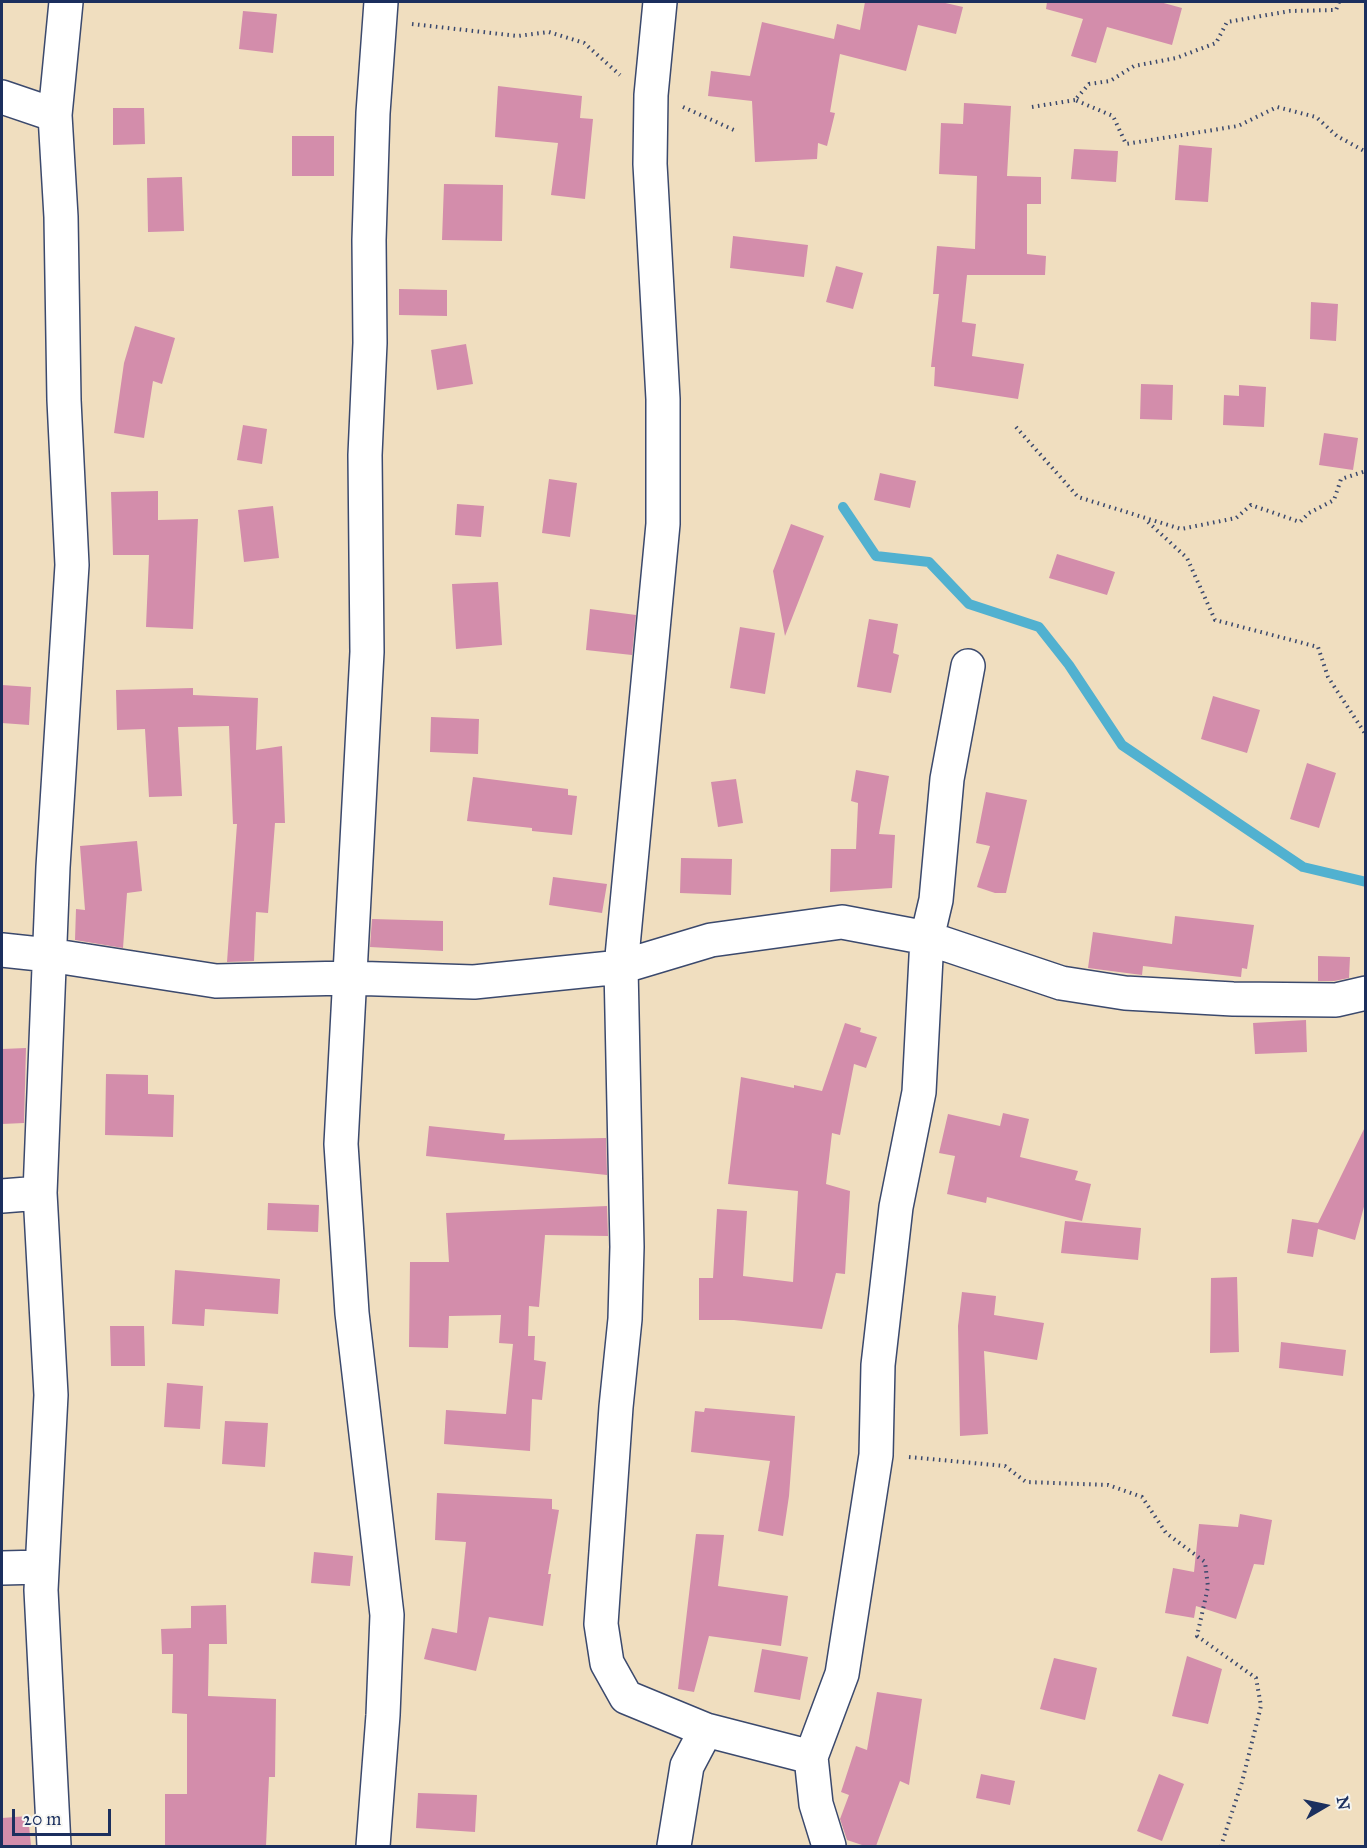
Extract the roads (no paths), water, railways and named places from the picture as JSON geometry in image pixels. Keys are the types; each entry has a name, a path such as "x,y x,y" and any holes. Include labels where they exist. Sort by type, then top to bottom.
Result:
{"street":[{"path":"54,1846 41,1590 51,1395 40,1193 49,954 72,565 64,400 61,217 55,116 66,2"},
{"path":"660,2 651,95 650,164 663,399 663,524 621,967 626,1295 601,1624 607,1663 626,1697 706,1730 811,1757"},
{"path":"373,1846 383,1714 387,1615 352,1313 341,1144 367,652 365,454 370,343 369,240 379,13"},
{"path":"2,97 55,116"},
{"path":"829,1846 816,1804 811,1757 842,1674 876,1455 878,1365 893,1230 919,1092 927,938 936,900 947,779 968,666"},
{"path":"2,950 49,954 216,981 348,978 474,982 621,967 711,940 842,922 927,938 1061,983 1125,993 1233,999 1325,1000 1365,993"},
{"path":"2,1196 40,1193"},
{"path":"2,1568 42,1567"},
{"path":"674,1846 687,1766 706,1730"}],"waterway":[{"path":"843,507 876,556 929,562 969,604 1039,627 1069,665 1122,745 1303,867 1366,882"}]}
